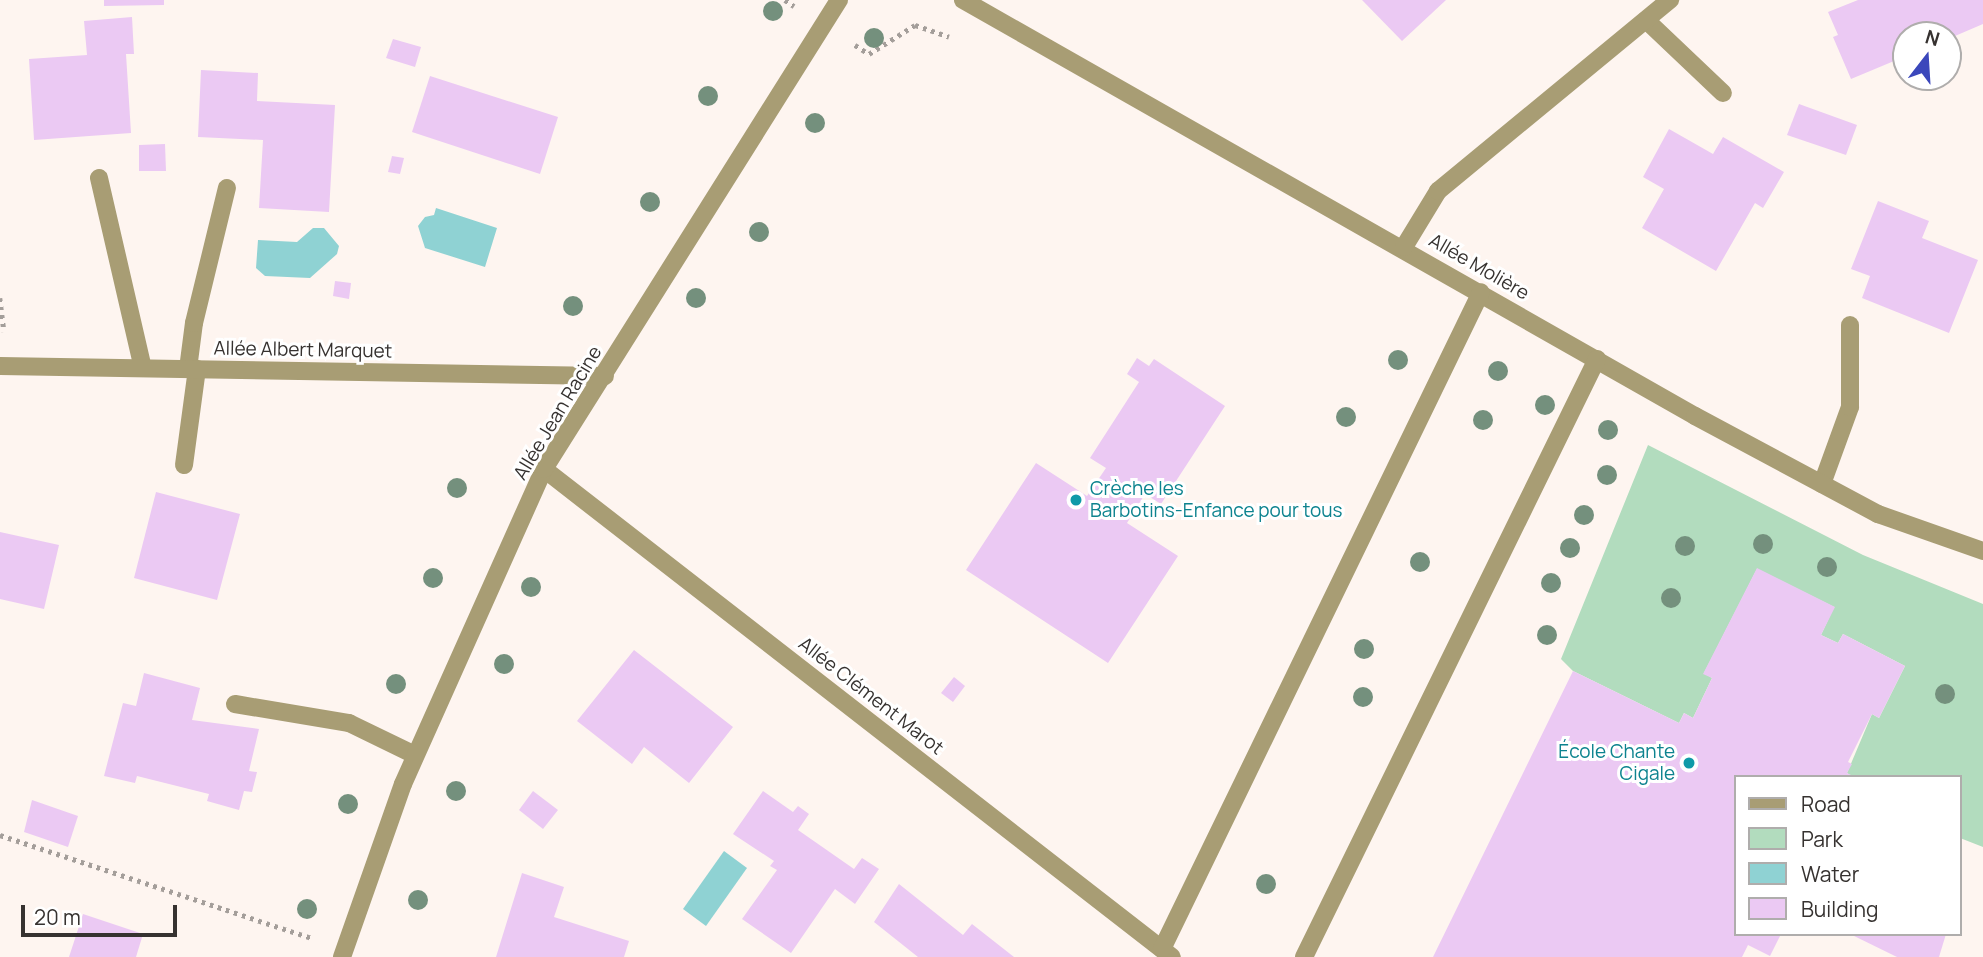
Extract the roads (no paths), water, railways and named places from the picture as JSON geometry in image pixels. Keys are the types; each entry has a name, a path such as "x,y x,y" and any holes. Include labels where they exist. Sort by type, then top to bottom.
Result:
{"street":[{"name":"Allée Jean Racine","path":"343,953 415,755 544,469 605,376 839,0"},
{"name":"Allée Molière","path":"963,0 1822,484 1878,514 1983,551"},
{"path":"1404,247 1438,191 1670,0"},
{"path":"1646,20 1723,93"},
{"path":"99,178 143,368"},
{"path":"184,465 194,323 227,188"},
{"path":"1167,953 1481,292"},
{"path":"1822,484 1850,407 1850,324"},
{"path":"1304,957 1597,359"},
{"name":"Allée Albert Marquet","path":"0,366 605,376"},
{"name":"Allée Clément Marot","path":"544,469 1167,953"},
{"path":"234,704 349,723 415,755"}],"water":[{"path":"436,208 497,228 485,267 425,248 418,226 425,217 434,215"},
{"path":"313,228 324,228 339,246 337,254 310,278 265,276 256,268 258,240 297,242"},
{"path":"724,851 747,868 706,926 683,909"}],"place":[{"name":"Crèche les Barbotins-Enfance pour tous","path":"1076,500"},
{"name":"École Chante Cigale","path":"1689,763"}]}
